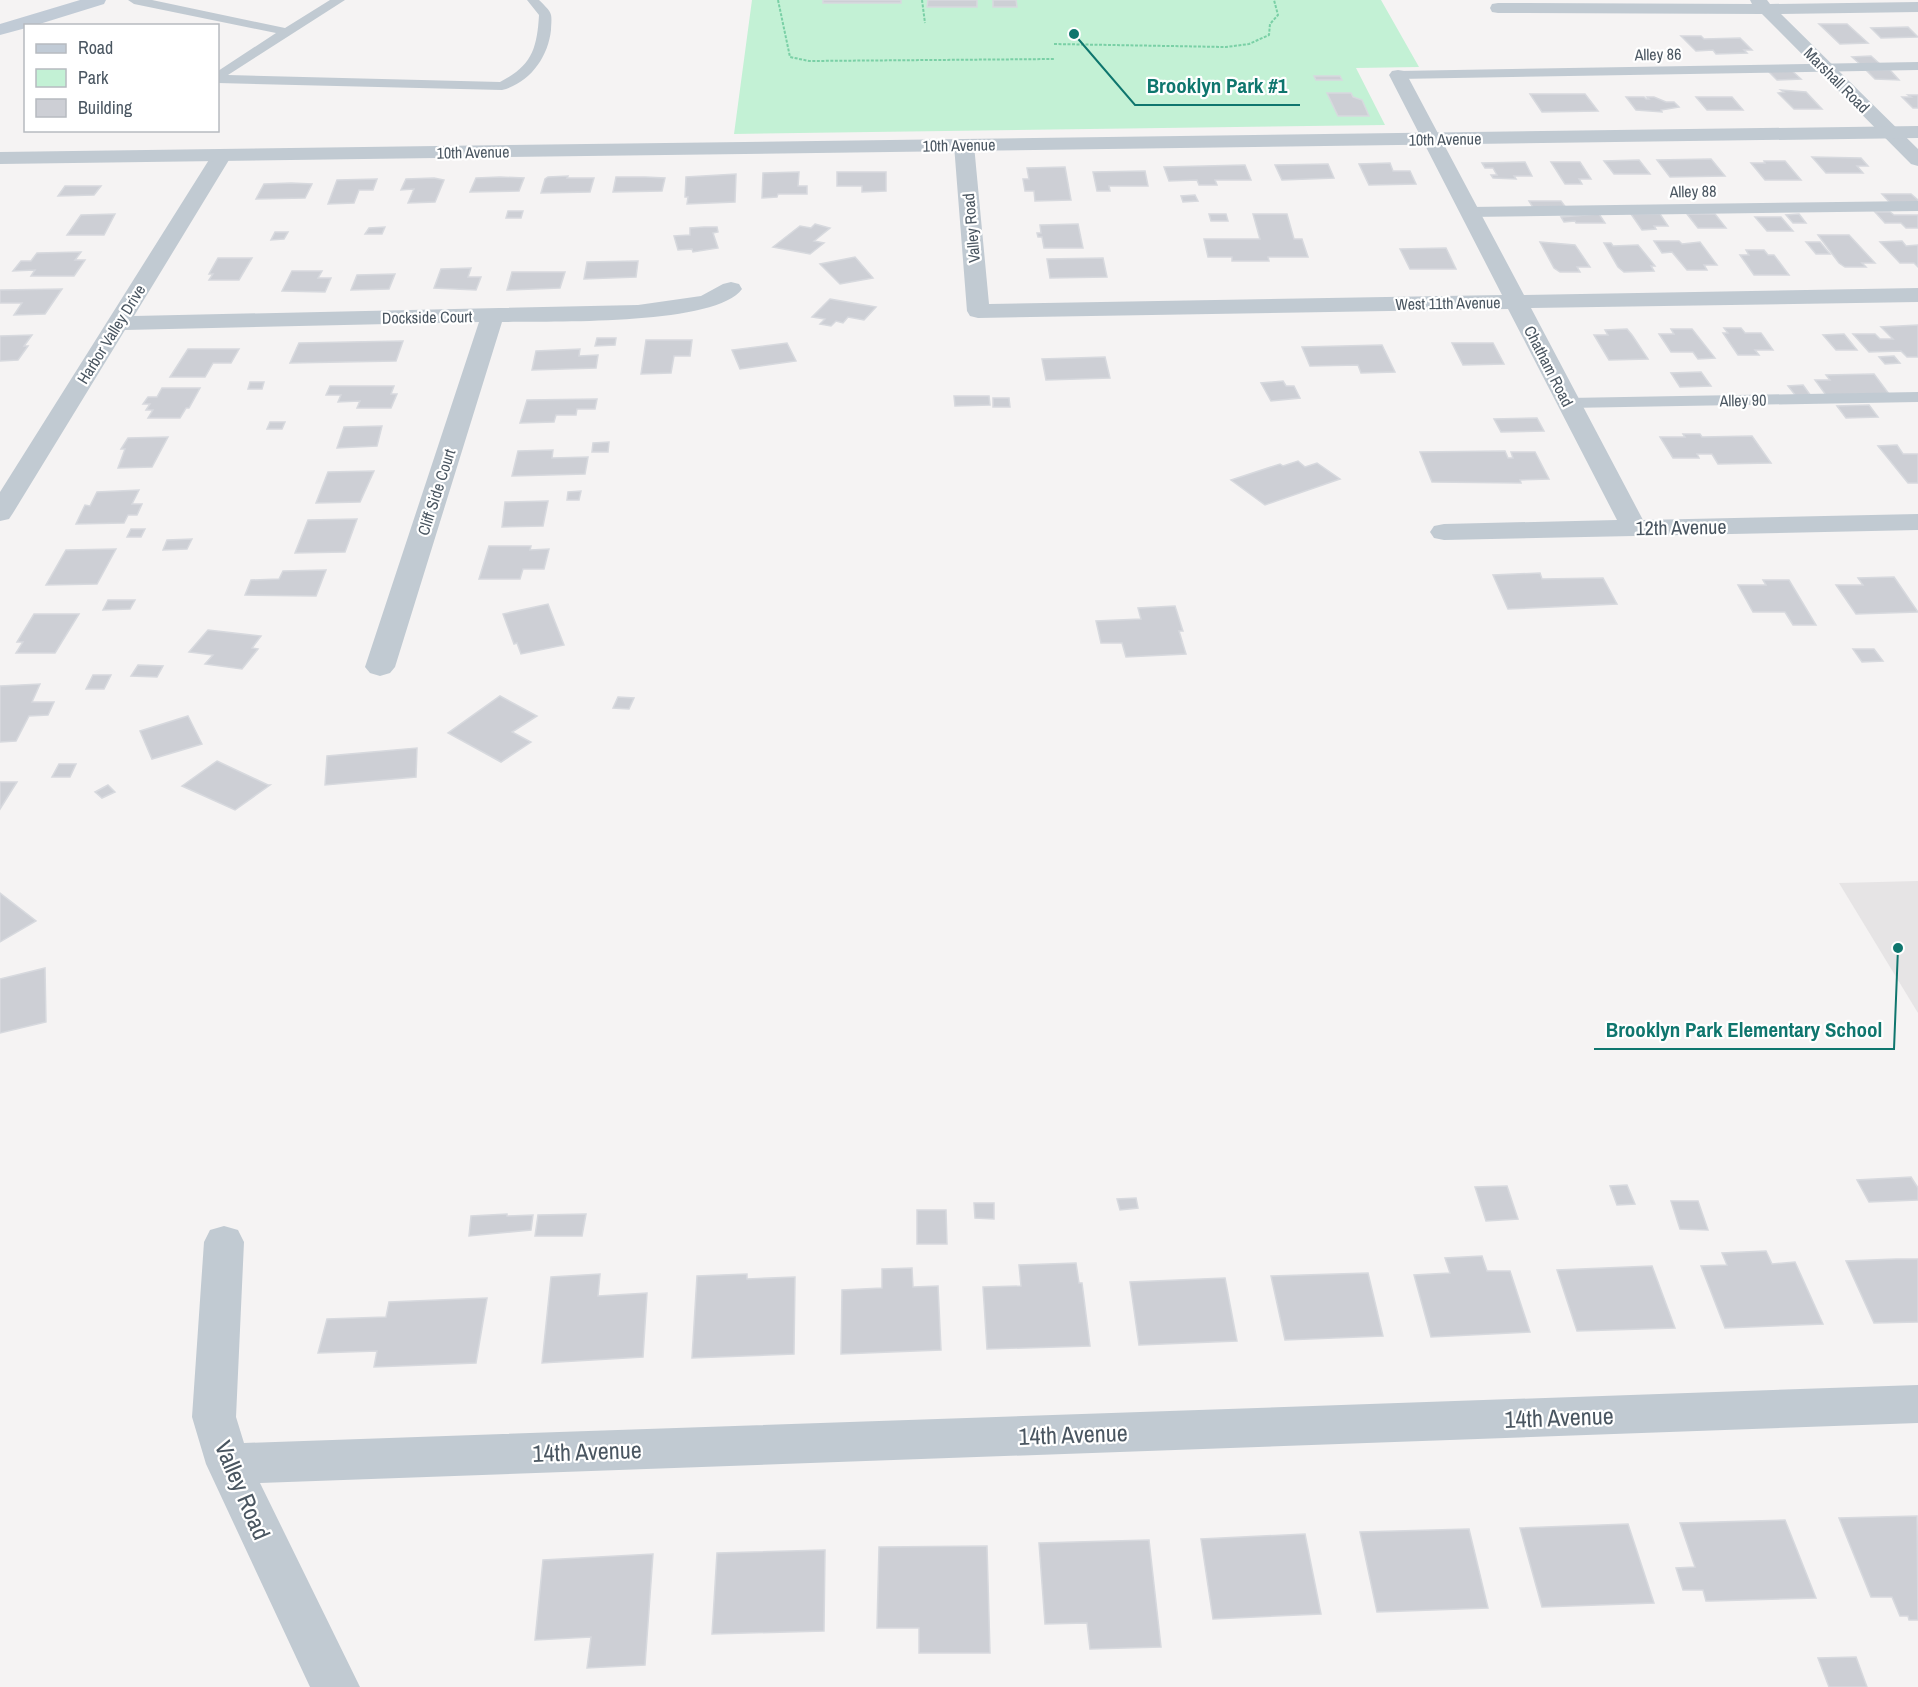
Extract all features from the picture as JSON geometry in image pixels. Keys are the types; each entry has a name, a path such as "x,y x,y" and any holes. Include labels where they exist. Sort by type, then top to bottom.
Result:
{"main road":[{"path":"0,30 98,0"}],"street":[{"path":"1498,8 1761,4 1918,7"},
{"name":"Marshall Road","path":"1761,4 1918,160"},
{"name":"Chatham Road","path":"1398,75 1634,528"},
{"name":"10th Avenue","path":"0,158 1918,132"},
{"name":"Valley Road","path":"963,145 978,311"},
{"name":"Harbor Valley Drive","path":"0,513 222,155"},
{"name":"Dockside Court","path":"118,322 638,312 672,309 707,302 731,289"},
{"name":"West 11th Avenue","path":"978,311 1918,295"},
{"name":"Cliff Side Court","path":"380,668 492,316"},
{"name":"12th Avenue","path":"1444,532 1918,522"},
{"name":"Valley Road","path":"224,1242 214,1417 228,1464 335,1687"},
{"name":"14th Avenue","path":"228,1464 1918,1404"}],"lane":[{"path":"134,0 287,32"},
{"path":"219,77 339,0"},
{"path":"219,78 502,86 515,80 534,66 545,34 545,15 533,0"},
{"path":"204,15 220,6"},
{"name":"Alley 86","path":"1398,75 1918,66"},
{"name":"Alley 88","path":"1469,212 1918,206"},
{"name":"Alley 90","path":"1568,403 1918,397"}],"path":[{"path":"778,0 790,57 809,61 1055,59"},
{"path":"922,0 925,23"},
{"path":"1054,44 1226,47 1249,44 1269,34 1270,24 1278,15 1274,0"}],"shaded area":[{"path":"1918,881 1918,1013 1839,883"}],"green space":[{"path":"752,0 1381,0 1419,67 1356,68 1385,125 734,134"}],"building":[{"path":"823,0 901,0 901,3 823,3"},
{"path":"928,0 977,0 977,7 927,7"},
{"path":"993,0 1016,0 1017,7 993,7"},
{"path":"1819,24 1847,24 1868,43 1840,44"},
{"path":"1908,27 1918,37 1881,38 1871,28"},
{"path":"1681,36 1701,36 1704,39 1740,38 1752,50 1744,50 1747,53 1716,54 1713,50 1696,51"},
{"path":"1871,56 1880,64 1861,65 1852,57"},
{"path":"1791,70 1801,79 1777,80 1768,71"},
{"path":"1866,70 1890,70 1899,80 1875,79"},
{"path":"1314,76 1340,76 1342,80 1316,80"},
{"path":"1781,90 1806,92 1822,109 1794,109 1778,93 1784,92"},
{"path":"1327,93 1351,93 1353,97 1362,100 1369,116 1338,116"},
{"path":"1530,94 1585,94 1598,111 1542,112"},
{"path":"1908,95 1918,95 1918,108 1913,108 1902,97 1911,97"},
{"path":"1626,97 1649,99 1647,97 1654,97 1666,102 1674,102 1679,107 1661,110 1662,112 1636,110"},
{"path":"1696,97 1732,97 1743,110 1707,110"},
{"path":"1812,157 1861,158 1868,166 1857,166 1863,173 1826,173"},
{"path":"1711,159 1725,176 1670,177 1657,160"},
{"path":"1639,160 1650,174 1614,174 1604,161"},
{"path":"1764,161 1785,161 1801,180 1765,180 1751,163 1765,163"},
{"path":"1525,162 1532,176 1514,176 1516,179 1493,178 1491,175 1497,175 1493,168 1485,168 1482,163"},
{"path":"1551,162 1580,162 1591,179 1579,179 1582,184 1565,184"},
{"path":"1390,163 1393,171 1410,171 1416,184 1369,185 1359,164"},
{"path":"1328,164 1334,178 1282,180 1275,165"},
{"path":"1245,165 1251,180 1215,180 1217,185 1199,185 1197,180 1169,181 1164,167"},
{"path":"1065,167 1071,200 1035,201 1034,191 1025,191 1023,179 1029,179 1027,168"},
{"path":"1145,171 1148,186 1109,186 1110,191 1097,191 1093,172"},
{"path":"799,172 798,186 807,186 807,194 778,194 777,197 762,198 763,173"},
{"path":"837,172 886,172 886,191 862,192 862,186 837,186"},
{"path":"736,174 735,202 687,204 686,177"},
{"path":"568,176 567,178 594,178 590,192 541,193 545,179 548,177"},
{"path":"616,177 665,178 662,191 613,192"},
{"path":"476,178 524,178 519,191 470,192"},
{"path":"377,179 373,190 359,190 354,203 328,204 337,180"},
{"path":"406,179 444,180 435,202 408,203 414,189 401,190"},
{"path":"264,184 312,184 305,198 256,199"},
{"path":"65,186 101,186 94,195 58,196"},
{"path":"1882,194 1911,194 1918,200 1918,204 1892,205"},
{"path":"1195,195 1198,201 1183,202 1181,196"},
{"path":"1529,201 1561,201 1567,209 1534,209"},
{"path":"508,211 523,211 521,218 506,218"},
{"path":"1875,212 1918,215 1918,228 1906,228 1901,223 1885,223"},
{"path":"115,214 104,235 67,235 81,215"},
{"path":"1209,214 1226,214 1228,221 1211,221"},
{"path":"1253,214 1287,214 1294,239 1302,239 1308,257 1268,257 1269,261 1232,261 1232,257 1208,257 1204,239 1260,239"},
{"path":"1599,214 1605,223 1564,222 1561,217"},
{"path":"1631,214 1660,214 1668,226 1654,226 1656,229 1642,230"},
{"path":"1687,214 1715,214 1726,228 1698,228"},
{"path":"1799,214 1806,223 1793,223 1786,215"},
{"path":"1755,217 1781,217 1793,231 1767,231"},
{"path":"815,224 830,228 814,241 824,243 810,254 773,247 800,226 811,228"},
{"path":"1078,224 1083,248 1044,248 1042,237 1038,237 1037,233 1041,233 1040,225"},
{"path":"385,227 382,234 365,234 369,228"},
{"path":"717,227 718,232 713,233 718,248 693,252 692,249 678,250 674,236 690,235 690,228"},
{"path":"275,232 288,232 284,239 271,240"},
{"path":"1818,235 1849,235 1875,263 1862,263 1866,267 1845,267 1839,263"},
{"path":"1654,241 1679,241 1682,244 1700,242 1717,265 1704,265 1707,270 1687,270 1672,252 1662,253"},
{"path":"1902,241 1906,246 1918,245 1918,267 1914,263 1900,263 1880,242"},
{"path":"1540,242 1575,245 1590,267 1577,267 1580,272 1560,272 1554,268"},
{"path":"1806,242 1820,242 1830,254 1816,254"},
{"path":"1604,243 1611,243 1613,246 1638,245 1655,266 1651,266 1654,271 1624,272 1618,267"},
{"path":"1446,248 1456,269 1410,269 1400,249"},
{"path":"1746,250 1764,250 1768,255 1774,255 1789,275 1754,275 1740,255 1749,255"},
{"path":"81,252 75,260 85,260 74,276 31,276 35,270 13,271 21,261 31,261 37,253"},
{"path":"855,257 873,278 840,284 820,264"},
{"path":"218,258 252,258 239,280 209,280 213,274 209,274"},
{"path":"1103,258 1107,277 1050,278 1047,259"},
{"path":"638,261 636,277 584,279 587,262"},
{"path":"471,268 468,277 481,277 476,290 434,288 441,269"},
{"path":"292,271 322,271 318,278 331,278 325,292 282,291"},
{"path":"512,272 565,272 560,288 507,290"},
{"path":"395,274 389,289 351,290 357,275"},
{"path":"62,289 45,314 14,315 22,303 0,303 0,290"},
{"path":"830,299 876,307 864,320 848,317 843,323 836,321 831,326 820,324 825,319 812,317"},
{"path":"1918,325 1918,357 1907,357 1901,351 1869,352 1853,334 1875,334 1880,339 1893,339 1881,327"},
{"path":"1724,328 1741,328 1745,333 1761,333 1773,350 1755,350 1759,355 1738,355 1723,333 1728,333"},
{"path":"1627,329 1648,359 1609,360 1594,335 1608,335 1605,330"},
{"path":"1671,329 1692,329 1715,358 1698,359 1693,352 1671,352 1659,334 1674,334"},
{"path":"1844,334 1857,350 1836,350 1823,335"},
{"path":"32,335 24,346 28,346 18,360 0,361 0,336"},
{"path":"597,338 616,338 615,345 595,346"},
{"path":"646,340 692,340 690,356 674,356 671,373 641,374"},
{"path":"403,341 396,361 290,363 299,343"},
{"path":"787,343 796,361 740,369 732,350"},
{"path":"1452,343 1493,343 1504,364 1463,365"},
{"path":"1382,345 1395,372 1361,373 1358,365 1310,366 1302,347"},
{"path":"188,349 239,349 231,363 213,363 205,377 170,377"},
{"path":"580,349 579,356 598,355 596,368 532,370 536,351"},
{"path":"1894,356 1900,363 1885,364 1879,357"},
{"path":"1105,357 1110,378 1046,380 1042,359"},
{"path":"1701,372 1711,386 1680,387 1671,373"},
{"path":"1874,374 1889,394 1826,395 1815,380 1830,380 1826,375"},
{"path":"1283,381 1286,386 1294,386 1300,398 1271,401 1261,383"},
{"path":"250,382 264,382 262,389 248,389"},
{"path":"1803,385 1811,396 1796,396 1788,386"},
{"path":"330,386 394,386 391,394 397,394 391,408 357,408 360,401 338,402 341,395 326,395"},
{"path":"162,388 200,388 189,408 186,408 180,418 148,418 153,410 146,410 150,404 143,404 148,397 157,397"},
{"path":"954,396 989,396 990,405 955,406"},
{"path":"993,398 1009,398 1010,407 993,407"},
{"path":"597,399 595,409 577,409 576,415 556,415 554,422 520,423 527,400"},
{"path":"1869,405 1878,417 1846,418 1837,406"},
{"path":"1537,418 1544,431 1501,432 1494,419"},
{"path":"270,422 285,422 282,429 267,429"},
{"path":"382,426 377,446 337,448 344,427"},
{"path":"1683,434 1700,434 1702,437 1752,436 1771,463 1718,464 1712,454 1697,454 1699,458 1673,458 1660,437 1685,437"},
{"path":"168,437 152,467 118,468 125,449 121,449 128,438"},
{"path":"609,442 608,452 592,452 593,443"},
{"path":"1897,445 1903,454 1918,454 1918,483 1908,483 1878,446"},
{"path":"553,450 552,458 588,457 585,474 512,476 518,451"},
{"path":"1505,451 1508,458 1513,458 1511,452 1535,452 1549,479 1520,480 1521,483 1432,482 1420,452"},
{"path":"1298,461 1305,467 1317,463 1340,479 1265,505 1231,480 1280,464 1283,466"},
{"path":"374,471 360,502 316,503 328,472"},
{"path":"139,490 132,504 142,504 137,515 128,515 124,523 76,524 85,505 90,506 97,492"},
{"path":"581,491 579,500 567,500 568,492"},
{"path":"548,501 543,526 502,527 505,502"},
{"path":"357,519 345,552 295,553 308,520"},
{"path":"131,529 145,529 141,537 127,537"},
{"path":"192,539 187,549 163,550 167,540"},
{"path":"489,546 531,546 530,550 549,549 544,569 523,569 520,579 479,579"},
{"path":"116,549 97,584 46,585 66,550"},
{"path":"326,570 316,596 245,595 251,580 279,579 283,571"},
{"path":"1540,573 1542,579 1603,578 1617,604 1508,609 1493,575"},
{"path":"1894,577 1918,612 1856,614 1836,585 1863,585 1858,578"},
{"path":"1763,580 1789,580 1816,625 1793,625 1785,612 1753,612 1738,585 1766,585"},
{"path":"108,600 135,600 130,609 103,610"},
{"path":"548,604 564,645 521,654 517,643 514,644 503,614"},
{"path":"1175,606 1183,631 1179,631 1186,654 1126,657 1122,643 1101,643 1096,621 1141,619 1138,608"},
{"path":"34,614 79,614 55,653 16,653 23,642 17,642"},
{"path":"208,630 261,636 252,648 258,649 242,669 205,664 213,655 189,652"},
{"path":"1853,649 1874,649 1883,661 1862,662"},
{"path":"138,665 163,666 157,677 131,676"},
{"path":"93,675 111,675 104,689 86,689"},
{"path":"40,684 32,702 54,702 48,715 29,716 16,741 0,742 0,686"},
{"path":"500,696 537,716 512,732 531,742 501,762 448,733"},
{"path":"618,697 634,698 629,709 613,708"},
{"path":"188,716 202,744 152,759 140,731"},
{"path":"417,748 416,777 325,785 327,756"},
{"path":"217,761 270,785 235,810 182,786"},
{"path":"59,764 76,764 70,777 52,777"},
{"path":"0,782 17,782 0,809"},
{"path":"108,785 115,792 102,798 95,792"},
{"path":"0,893 36,921 0,942"},
{"path":"45,968 46,1022 0,1033 0,979"},
{"path":"1911,1177 1918,1188 1918,1200 1869,1202 1857,1180"},
{"path":"1627,1185 1635,1204 1617,1205 1610,1186"},
{"path":"1507,1186 1518,1219 1486,1221 1475,1187"},
{"path":"1136,1198 1138,1208 1120,1210 1117,1199"},
{"path":"1671,1201 1698,1201 1708,1230 1680,1229"},
{"path":"974,1203 994,1203 994,1219 975,1218"},
{"path":"917,1210 946,1210 947,1244 917,1244"},
{"path":"507,1214 507,1216 533,1215 531,1230 469,1236 471,1216"},
{"path":"586,1214 582,1236 535,1236 538,1215"},
{"path":"1766,1251 1772,1264 1795,1262 1823,1324 1725,1328 1701,1266 1727,1265 1722,1253"},
{"path":"1482,1256 1487,1271 1510,1271 1530,1332 1431,1337 1414,1275 1450,1273 1445,1258"},
{"path":"1918,1259 1918,1322 1874,1323 1846,1261"},
{"path":"1076,1263 1079,1283 1082,1283 1090,1346 987,1349 983,1287 1021,1286 1019,1265"},
{"path":"1652,1266 1675,1328 1577,1331 1557,1270"},
{"path":"912,1268 913,1287 938,1286 941,1350 841,1354 842,1290 882,1288 882,1269"},
{"path":"1368,1273 1383,1336 1285,1340 1271,1276"},
{"path":"600,1274 598,1296 647,1293 643,1357 542,1363 551,1277"},
{"path":"747,1274 747,1279 795,1277 794,1354 692,1358 697,1276"},
{"path":"1225,1278 1237,1341 1139,1345 1130,1282"},
{"path":"487,1298 476,1363 374,1367 377,1351 318,1353 327,1319 386,1317 389,1302"},
{"path":"1917,1516 1918,1620 1909,1620 1908,1616 1900,1616 1892,1597 1871,1597 1839,1518"},
{"path":"1785,1520 1816,1598 1706,1601 1703,1590 1683,1590 1676,1568 1695,1567 1680,1523"},
{"path":"1628,1524 1654,1603 1542,1607 1520,1528"},
{"path":"1469,1529 1488,1608 1377,1612 1360,1532"},
{"path":"1305,1534 1321,1614 1213,1619 1201,1539"},
{"path":"1149,1540 1161,1647 1090,1649 1087,1623 1045,1624 1039,1543"},
{"path":"987,1546 990,1653 919,1653 919,1628 877,1628 879,1547"},
{"path":"825,1550 824,1631 712,1634 717,1553"},
{"path":"653,1554 645,1665 587,1668 591,1637 535,1640 543,1560"},
{"path":"1856,1657 1867,1687 1829,1687 1818,1658"}],"place":[{"name":"Brooklyn Park #1","path":"1074,34"},
{"name":"Brooklyn Park Elementary School","path":"1898,948"}]}
